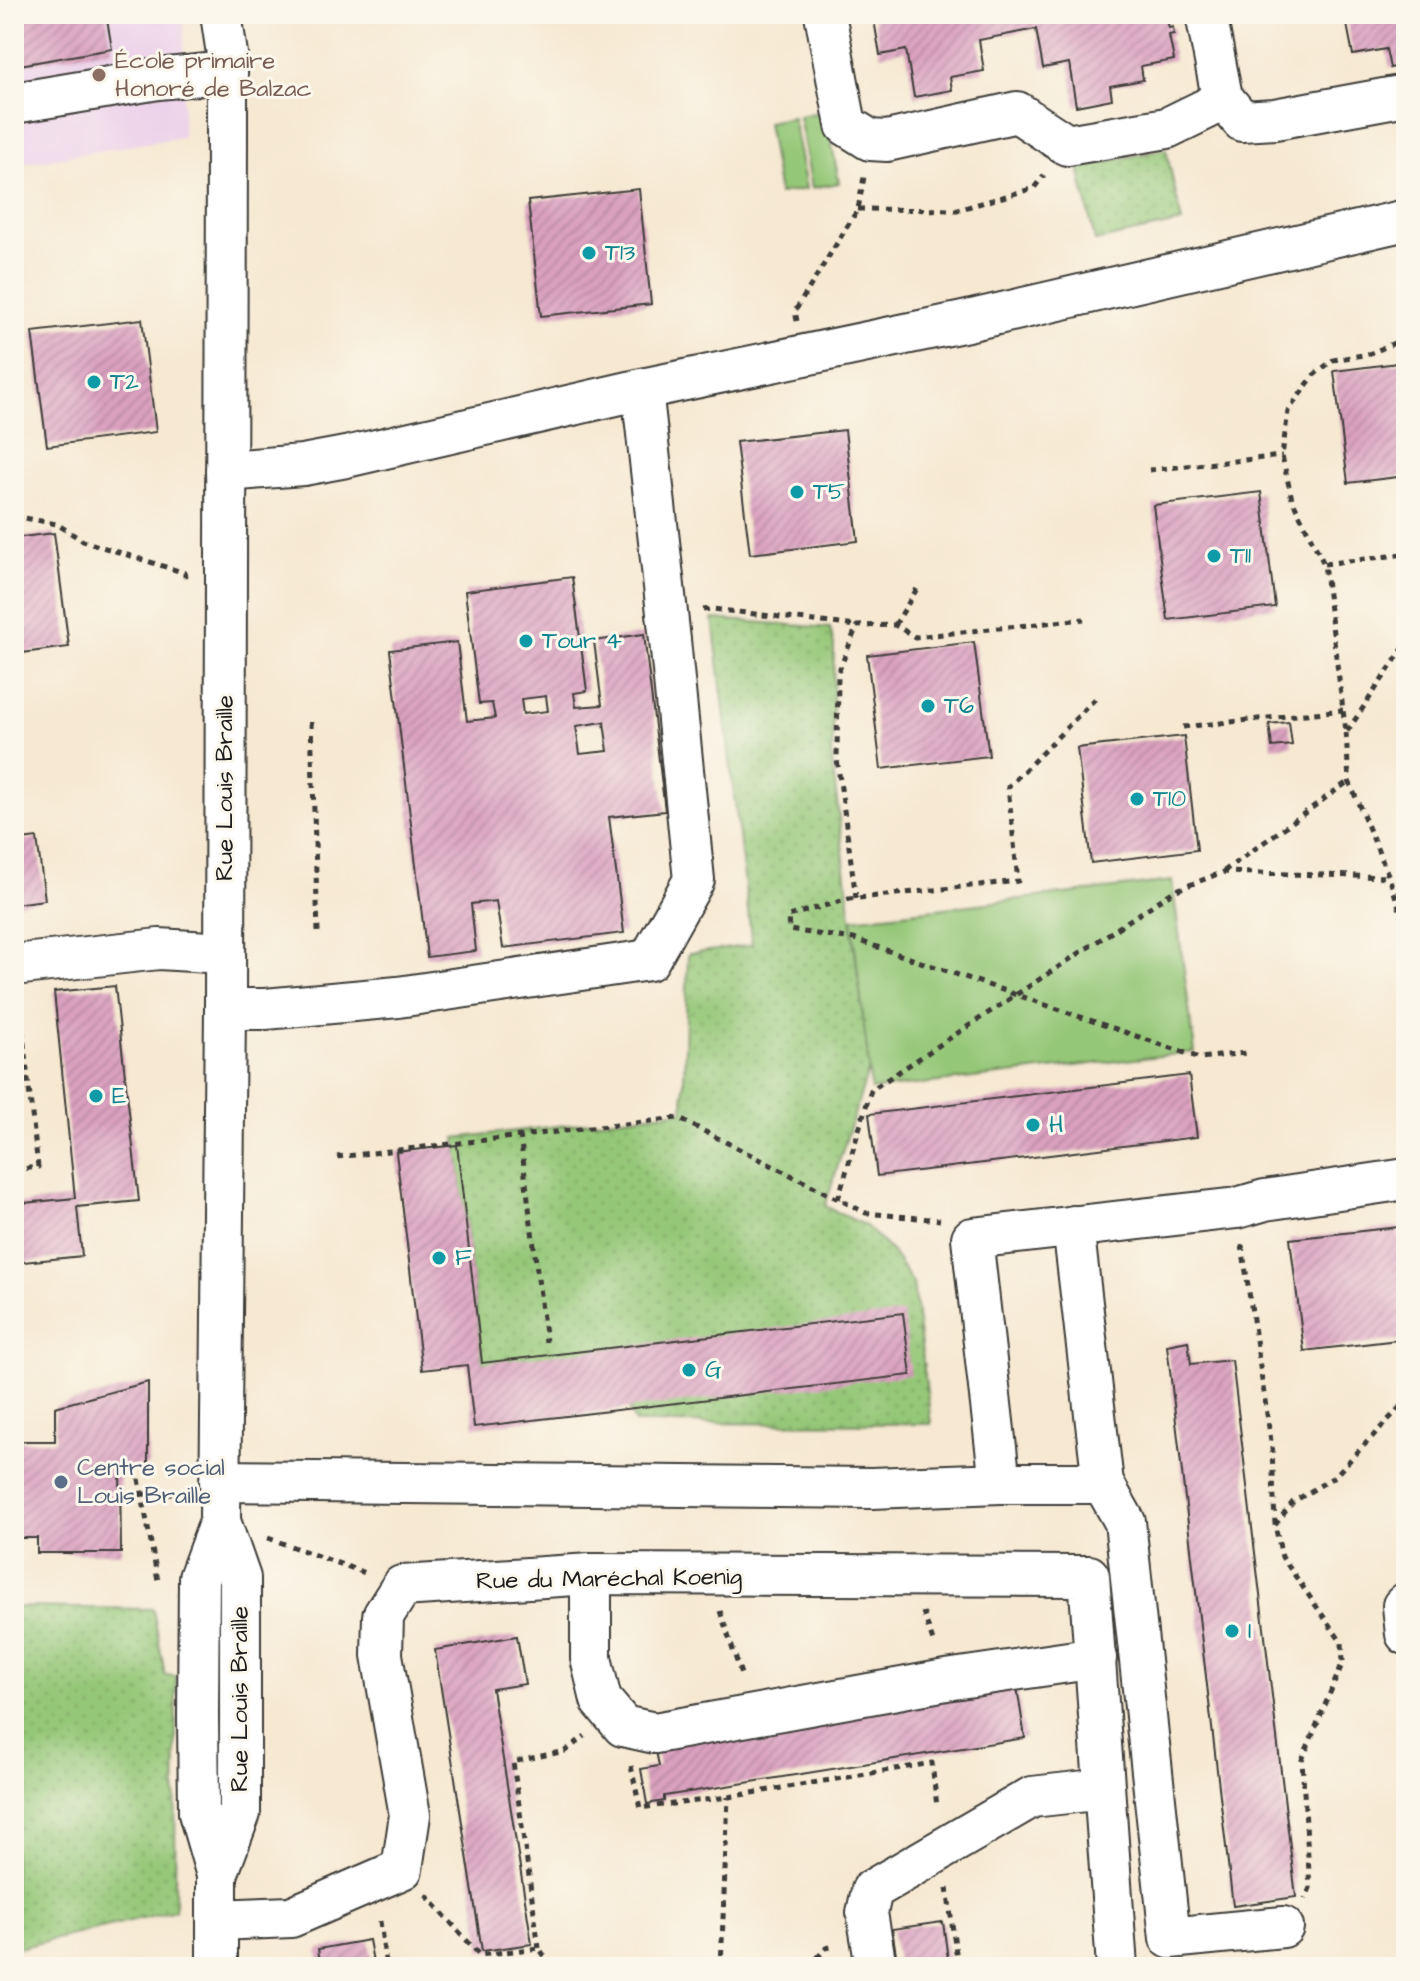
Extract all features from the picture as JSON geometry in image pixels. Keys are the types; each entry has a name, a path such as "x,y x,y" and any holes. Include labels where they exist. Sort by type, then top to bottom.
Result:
{"street":[{"name":"Rue Louis Braille","path":"217,1967 217,1875 199,1813 199,1578 220,1521 225,1009 227,63 221,14"},
{"name":"Rue Louis Braille","path":"227,63 235,14"},
{"path":"825,14 846,125 870,140 887,141 1017,112 1067,145 1167,128 1208,108 1222,97"},
{"path":"1206,14 1222,97 1242,121 1275,119 1406,95"},
{"path":"14,103 158,79 227,63"},
{"path":"226,471 303,465 333,459 642,389 963,322 1406,220"},
{"path":"225,1009 265,1009 410,995 649,960 694,880 642,389"},
{"path":"14,965 159,949 225,953"},
{"path":"1000,1483 972,1238 1237,1208 1265,1200 1406,1179"},
{"path":"1073,1226 1103,1483 1125,1522 1170,1938 1283,1927"},
{"path":"220,1481 872,1488 1103,1483"},
{"path":"591,1574 591,1658 601,1700 618,1720 655,1733 946,1680 1096,1658"},
{"name":"Rue du Maréchal Koenig","path":"402,1586 591,1574 1089,1576 1117,1967"},
{"path":"217,1920 291,1917 402,1869 410,1815 382,1655 383,1616 402,1586"},
{"path":"1406,1603 1403,1606 1406,1634"},
{"path":"876,1967 867,1913 872,1890 1032,1797 1104,1789"}],"path":[{"path":"803,356 795,311 858,209 870,140"},
{"path":"858,209 957,210 1034,188 1067,145"},
{"path":"1406,338 1369,354 1333,360 1314,375 1288,411 1282,456 1292,499 1324,564 1346,733 1349,781 1389,877 1406,928"},
{"path":"1149,470 1282,456"},
{"path":"14,516 57,524 83,541 185,573 185,597 226,597"},
{"path":"1324,564 1406,554"},
{"path":"895,625 918,587"},
{"path":"667,614 712,609 857,626 895,625 915,637 1084,619"},
{"path":"856,898 837,759 838,673 857,626"},
{"path":"1346,733 1406,644"},
{"path":"1095,699 1008,787 1018,881 856,898 788,916 789,930 854,939 1200,1058 1246,1053"},
{"path":"1183,727 1343,710"},
{"path":"311,722 318,932"},
{"path":"838,1199 871,1090 1174,891 1223,872 1349,781"},
{"path":"1223,872 1389,877"},
{"path":"14,965 38,1167 14,1170"},
{"path":"337,1157 678,1118 866,1213 937,1218 972,1238"},
{"path":"520,1135 546,1342"},
{"path":"1237,1208 1272,1448 1275,1525 1282,1557 1342,1643 1343,1662 1302,1760 1310,1888 1299,1912 1283,1927"},
{"path":"1275,1525 1293,1502 1334,1477 1406,1401"},
{"path":"139,1479 159,1585"},
{"path":"142,1494 182,1494"},
{"path":"220,1521 402,1586"},
{"path":"709,1575 754,1715"},
{"path":"911,1577 946,1680"},
{"path":"552,1967 539,1948 513,1762 565,1751 618,1720 640,1808 728,1797 932,1763 958,1967"},
{"path":"721,1967 728,1797"},
{"path":"402,1869 480,1955 539,1948"}],"shaded area":[{"name":"École primaire Honoré de Balzac","path":"14,14 184,14 183,137 14,165"}],"green space":[{"path":"826,111 839,183 812,188 799,116"},
{"path":"793,117 806,189 779,194 767,122"},
{"path":"1166,149 1182,222 1095,241 1079,168"},
{"path":"713,619 830,628 834,645 832,760 869,1068 825,1206 866,1226 892,1252 913,1283 931,1424 635,1423 629,1408 482,1363 456,1138 683,1111 688,954 752,945"},
{"path":"1172,881 1195,1052 871,1090 852,919"},
{"path":"14,1607 153,1609 165,1675 176,1676 175,1910 14,1949"}],"building":[{"path":"14,14 106,14 112,49 14,66"},
{"path":"873,14 1166,14 1169,28 1173,27 1174,34 1169,35 1174,60 1141,66 1143,80 1110,86 1112,99 1076,106 1069,63 1043,68 1036,29 979,40 984,71 950,77 952,90 914,97 906,50 880,55"},
{"path":"1345,14 1406,14 1406,65 1390,68 1386,49 1353,55"},
{"name":"T13","path":"639,189 651,304 541,316 528,201"},
{"name":"T2","path":"142,319 156,432 47,446 32,332"},
{"path":"1406,362 1406,476 1348,483 1334,371"},
{"name":"T5","path":"845,430 858,541 750,554 736,442"},
{"name":"T11","path":"1261,492 1275,607 1168,620 1153,505"},
{"path":"54,533 69,647 14,654 14,538"},
{"path":"572,577 587,691 574,693 576,707 602,705 594,641 644,634 665,811 609,817 624,933 503,948 496,901 471,904 476,951 427,957 390,650 457,642 467,721 495,718 492,703 479,704 465,591","holes":["546,696 548,711 523,714 521,699","604,722 608,751 580,754 576,726"]},
{"name":"T6","path":"974,642 989,756 881,769 867,655"},
{"path":"1289,722 1292,745 1272,747 1269,724"},
{"name":"T10","path":"1184,736 1197,850 1091,863 1077,748"},
{"path":"37,838 45,900 14,904 14,841"},
{"name":"E","path":"115,986 139,1201 77,1207 82,1256 14,1263 14,1204 75,1198 54,992"},
{"name":"H","path":"1189,1075 1197,1137 877,1176 869,1114"},
{"name":"G","path":"457,1145 482,1363 903,1313 911,1375 474,1427 467,1365 422,1370 396,1152"},
{"path":"1398,1227 1406,1300 1406,1339 1304,1351 1290,1239"},
{"name":"I","path":"1188,1341 1191,1364 1232,1360 1296,1897 1233,1906 1167,1345"},
{"name":"Centre social Louis Braille","path":"148,1382 148,1466 120,1466 121,1553 37,1553 37,1538 14,1538 14,1441 55,1441 55,1407"},
{"path":"517,1636 525,1684 492,1689 532,1944 482,1951 435,1650"},
{"path":"1017,1687 1025,1738 664,1796 664,1801 647,1804 641,1769 659,1766 655,1746"},
{"path":"943,1922 949,1967 898,1967 892,1929"},
{"path":"369,1940 374,1967 321,1967 318,1949"}],"place":[{"name":"École primaire Honoré de Balzac","path":"99,75"},
{"name":"T13","path":"589,253"},
{"name":"T2","path":"94,382"},
{"name":"T5","path":"797,492"},
{"name":"T11","path":"1214,556"},
{"name":"Tour 4","path":"526,641"},
{"name":"T6","path":"928,706"},
{"name":"T10","path":"1137,799"},
{"name":"E","path":"96,1096"},
{"name":"H","path":"1033,1125"},
{"name":"F","path":"439,1258"},
{"name":"G","path":"689,1370"},
{"name":"Centre social Louis Braille","path":"61,1482"},
{"name":"I","path":"1232,1631"}]}
